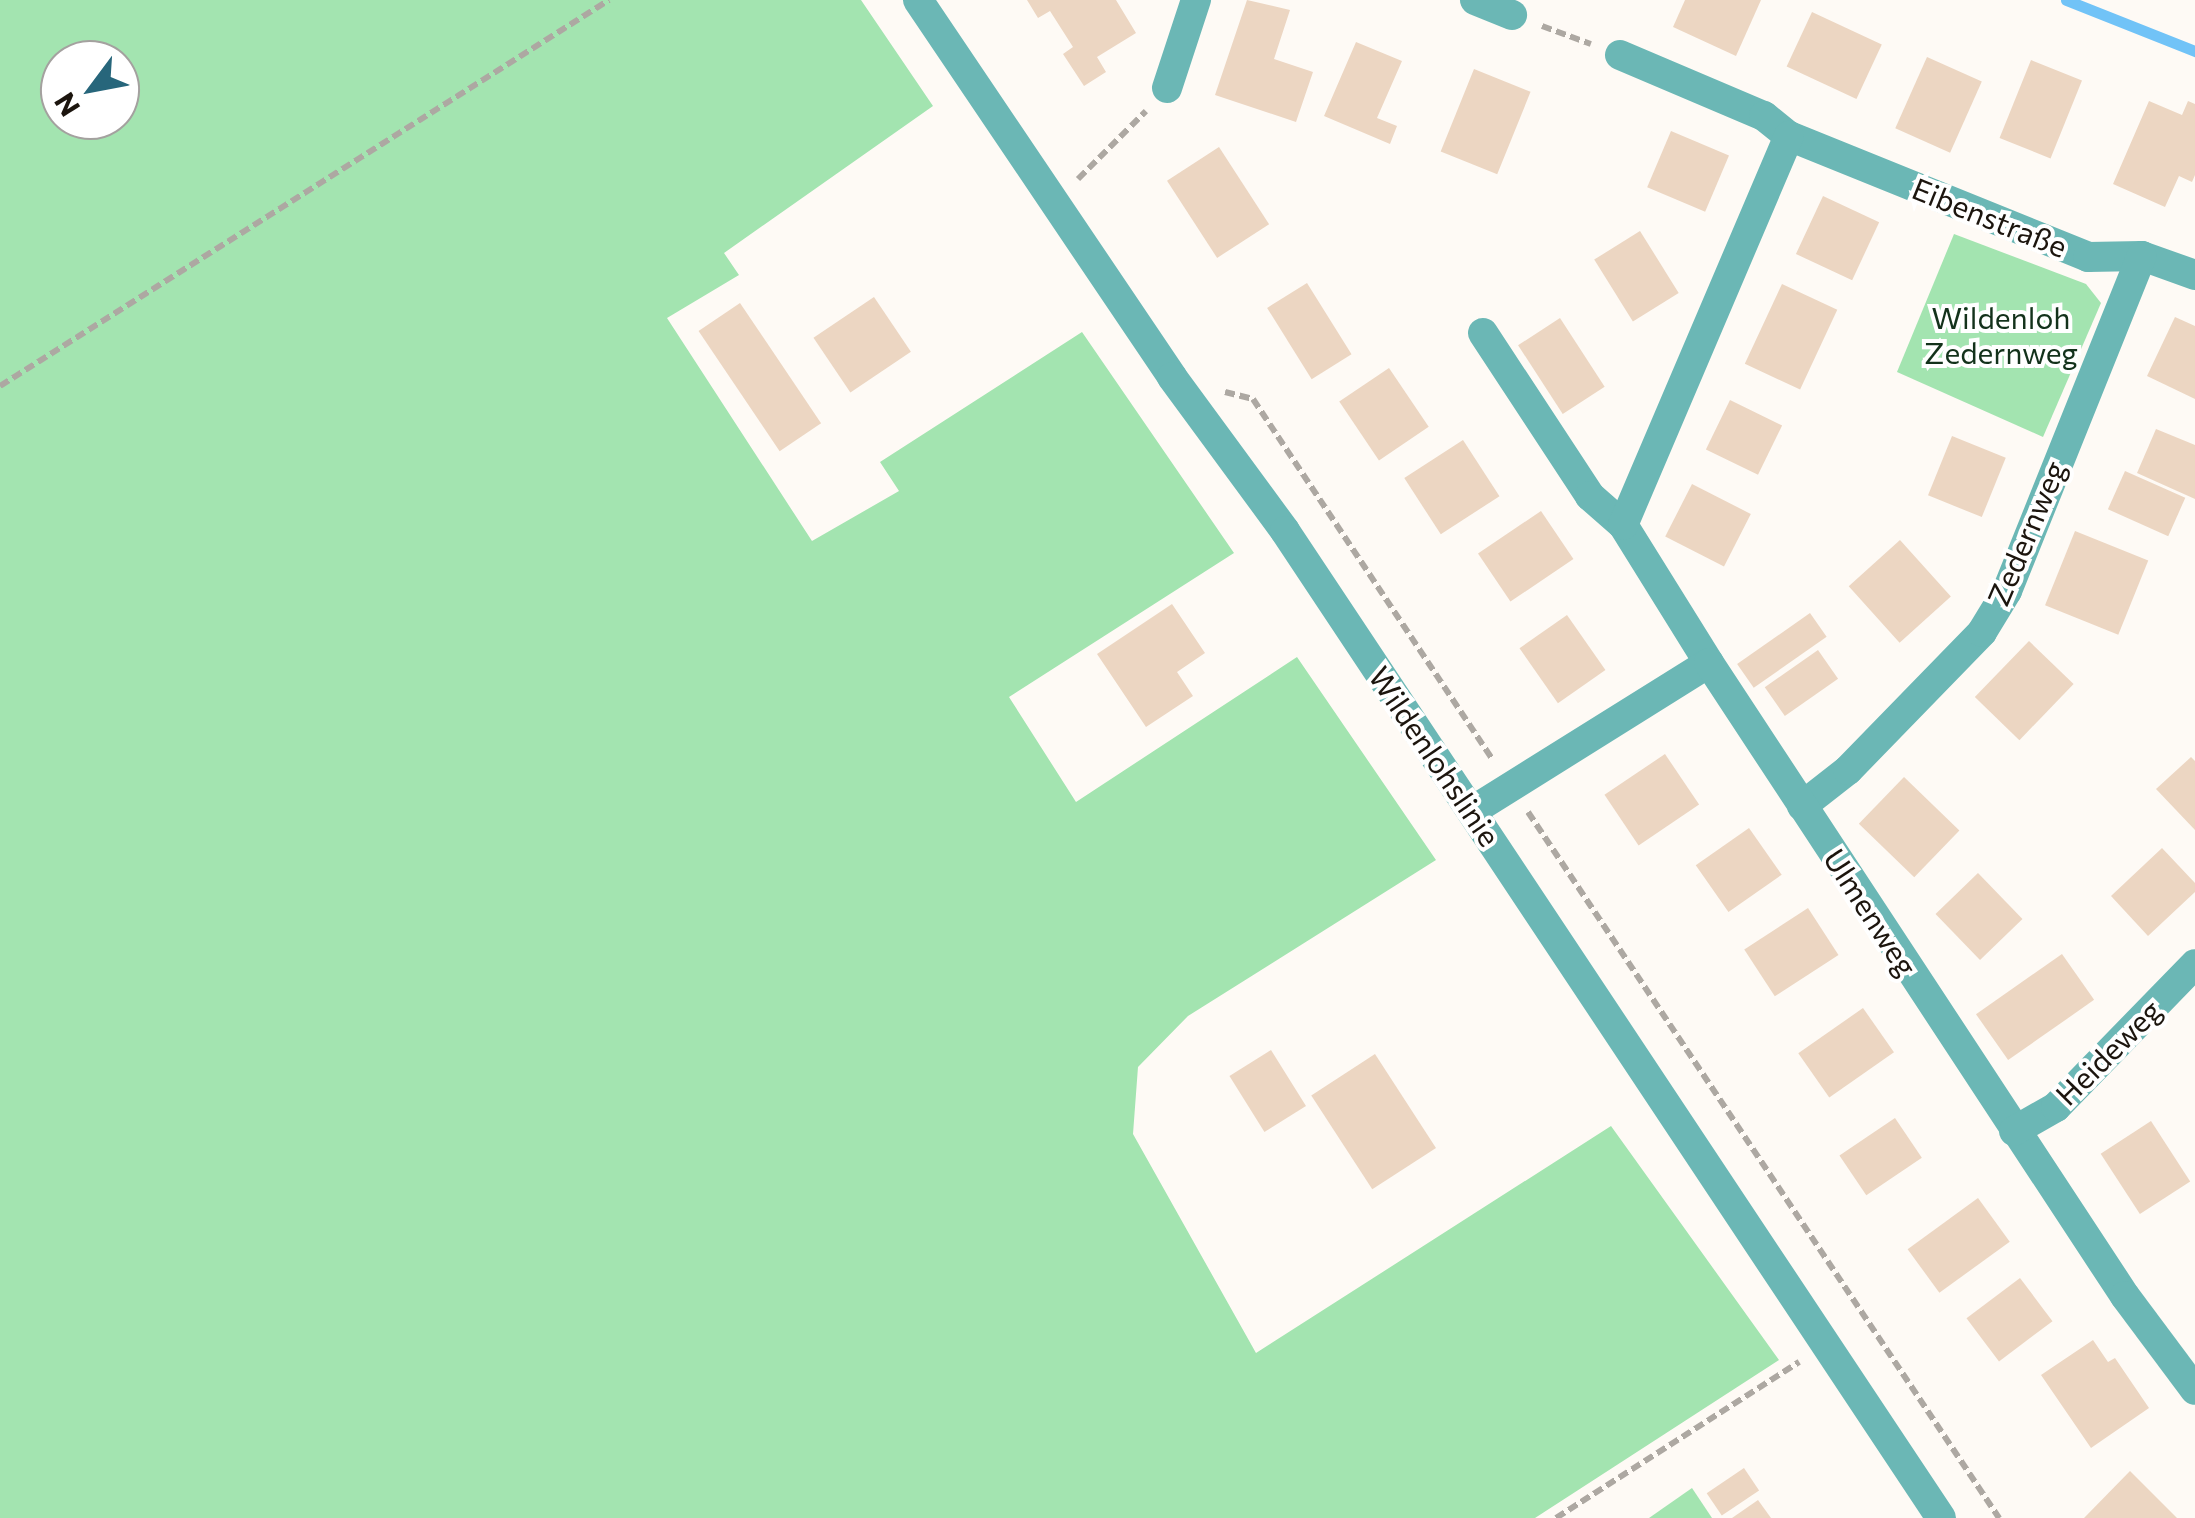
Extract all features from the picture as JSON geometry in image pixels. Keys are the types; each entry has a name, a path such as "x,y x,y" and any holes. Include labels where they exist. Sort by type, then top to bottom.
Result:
{"street":[{"name":"Wildenlohslinie","path":"918,0 1172,377 1285,531 1941,1518"},
{"path":"1167,88 1196,0"},
{"path":"1475,0 1512,15"},
{"name":"Eibenstraße","path":"1620,55 1764,116 1790,136 2088,256 2142,256 2195,275"},
{"path":"1624,525 1790,136"},
{"name":"Zedernweg","path":"1802,806 1848,770 1982,632 2007,591 2142,256"},
{"path":"1472,812 1709,662 1624,525 1590,496 1483,333"},
{"name":"Ulmenweg","path":"1709,662 2014,1130 2195,1390"},
{"name":"Heideweg","path":"2014,1130 2056,1107 2195,964"}],"path":[{"path":"0,386 609,0"},
{"path":"1512,15 1620,55"},
{"path":"1092,172 1167,88"},
{"path":"1172,377 1253,399 1999,1518"},
{"path":"1556,1518 1826,1345"}],"green space":[{"path":"0,0 861,0 933,106 724,253 739,275 667,318 812,541 899,491 880,462 1082,332 1234,553 1009,697 1076,802 1297,657 1436,860 1188,1016 1138,1067 1133,1134 1256,1353 1611,1126 1779,1360 1535,1518 0,1518"},
{"name":"Wildenloh Zedernweg","path":"1954,234 2086,284 2101,303 2043,437 1897,372"},
{"path":"1692,1488 1712,1518 1649,1518"}],"building":[{"path":"1027,0 1116,0 1136,33 1097,57 1106,72 1084,86 1063,54 1073,47 1050,11 1038,18"},
{"path":"1247,0 1290,10 1274,59 1313,72 1296,122 1215,95"},
{"path":"1685,0 1761,0 1736,56 1673,27"},
{"path":"1812,12 1882,45 1856,99 1787,66"},
{"path":"1356,42 1402,61 1377,118 1397,126 1390,144 1324,116"},
{"path":"1927,57 1982,81 1950,153 1895,128"},
{"path":"2031,60 2082,81 2051,158 2000,138"},
{"path":"1474,69 1531,92 1497,174 1441,152"},
{"path":"2149,101 2182,115 2188,101 2195,104 2195,175 2192,182 2179,176 2165,207 2113,184"},
{"path":"1671,131 1729,156 1705,212 1647,187"},
{"path":"1219,147 1269,224 1217,258 1167,181"},
{"path":"1823,196 1879,222 1852,280 1796,254"},
{"path":"1640,231 1679,293 1633,322 1594,260"},
{"path":"1307,283 1352,354 1312,379 1267,308"},
{"path":"1782,284 1837,310 1800,390 1745,364"},
{"path":"874,297 911,352 850,393 813,338"},
{"path":"740,303 821,423 780,451 699,331"},
{"path":"2175,317 2195,326 2195,399 2147,376"},
{"path":"1560,318 1605,387 1563,414 1518,345"},
{"path":"1389,368 1429,427 1379,460 1339,402"},
{"path":"1730,400 1782,425 1758,475 1706,449"},
{"path":"2156,429 2195,445 2195,499 2137,473"},
{"path":"1952,436 2006,458 1982,517 1928,495"},
{"path":"1463,440 1499,496 1441,534 1404,478"},
{"path":"2125,471 2185,498 2168,536 2108,509"},
{"path":"1692,484 1751,514 1724,567 1665,537"},
{"path":"1541,511 1573,559 1510,602 1478,553"},
{"path":"2075,531 2148,561 2118,635 2045,605"},
{"path":"1900,540 1951,596 1900,643 1849,586"},
{"path":"1172,604 1205,653 1177,672 1193,696 1146,727 1097,654"},
{"path":"1810,613 1827,637 1754,688 1737,664"},
{"path":"1567,615 1605,670 1558,703 1519,648"},
{"path":"2029,641 2074,684 2019,740 1975,697"},
{"path":"1818,650 1838,679 1785,716 1765,687"},
{"path":"1665,754 1699,805 1639,845 1604,795"},
{"path":"2191,757 2195,761 2195,830 2156,789"},
{"path":"1904,777 1959,830 1914,877 1859,824"},
{"path":"1749,828 1782,875 1728,912 1696,865"},
{"path":"2162,848 2195,883 2195,892 2148,936 2111,896"},
{"path":"1978,873 2022,919 1980,960 1936,914"},
{"path":"1808,908 1838,955 1775,996 1744,949"},
{"path":"2062,954 2094,1000 2008,1060 1976,1014"},
{"path":"1863,1008 1894,1052 1829,1098 1798,1053"},
{"path":"1271,1050 1306,1106 1264,1132 1229,1076"},
{"path":"1375,1054 1436,1148 1372,1189 1311,1095"},
{"path":"1895,1118 1922,1158 1866,1195 1839,1155"},
{"path":"2151,1121 2190,1181 2140,1214 2101,1154"},
{"path":"1978,1198 2010,1242 1939,1293 1908,1249"},
{"path":"2020,1278 2052,1321 1999,1361 1966,1318"},
{"path":"2093,1340 2108,1362 2115,1358 2149,1408 2091,1448 2041,1375"},
{"path":"1744,1468 1759,1490 1722,1516 1707,1493"},
{"path":"2130,1471 2177,1518 2084,1518"},
{"path":"1758,1500 1771,1518 1732,1518"}],"waterway":[{"path":"2066,0 2195,51"}]}
